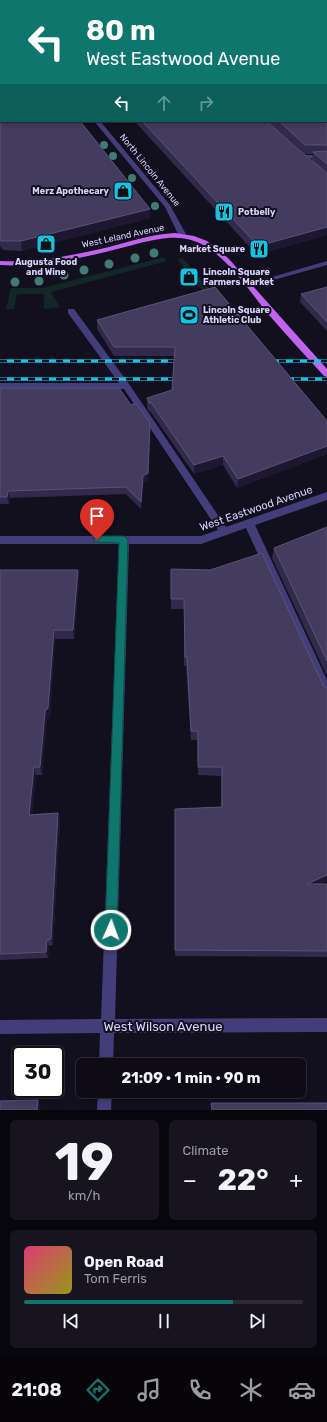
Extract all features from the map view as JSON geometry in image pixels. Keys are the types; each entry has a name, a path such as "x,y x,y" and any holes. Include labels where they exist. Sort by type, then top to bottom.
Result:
{"main road":[{"name":"West Leland Avenue","path":"0,264 45,264 157,237 183,236 194,238 207,244 218,252 249,284"},
{"path":"249,284 325,370"}],"street":[{"name":"North Lincoln Avenue","path":"97,122 168,206 183,236"},
{"path":"296,152 312,166"},
{"path":"301,157 327,157"},
{"path":"249,284 327,263"},
{"path":"71,311 126,386 224,532"},
{"path":"0,386 126,386"},
{"name":"West Eastwood Avenue","path":"0,540 201,540 327,496"},
{"path":"249,523 327,692"},
{"path":"106,1058 124,540"},
{"name":"West Wilson Avenue","path":"0,1027 327,1025"},
{"path":"104,1110 105,1098"}],"green space":[{"path":"164,258 167,261 51,292 60,307 44,309 44,294 17,294 14,309 6,309 11,288 42,288"},
{"path":"183,258 210,290 204,292 177,259"}],"building":[{"path":"0,122 81,122 150,209 21,241 1,241"},
{"path":"143,122 268,122 327,173 327,227 258,246"},
{"path":"280,122 327,122 327,145 305,145"},
{"path":"327,151 327,164 313,152"},
{"path":"215,287 327,421 327,446 238,479 223,456 194,465 147,398 172,390 175,347 114,347 97,320"},
{"path":"327,287 327,322 301,294"},
{"path":"0,388 119,388 131,405 136,403 150,423 148,473 143,476 141,502 126,487 8,491 7,497 0,497"},
{"path":"327,527 327,661 274,548"},
{"path":"262,553 324,687 327,688 327,875 307,884 327,884 327,951 175,950 175,809 222,807 222,767 198,767 198,731 191,731 187,657 185,657 184,599 171,599 171,569 210,570"},
{"path":"0,570 78,570 73,630 54,630 48,708 45,711 40,767 34,767 29,815 58,813 51,939 47,940 46,952 0,954"},
{"path":"38,1100 37,1110 0,1110 0,1101"},
{"path":"211,1103 327,1103 327,1110 212,1110"}],"railway":[{"path":"0,361 185,361"},
{"path":"265,361 327,361"},
{"path":"0,379 184,379"},
{"path":"280,379 327,379"}],"place":[{"name":"Merz Apothecary","path":"123,191"},
{"name":"Potbelly","path":"224,212"},
{"name":"Augusta Food and Wine","path":"46,244"},
{"name":"Market Square","path":"259,249"},
{"name":"Lincoln Square Farmers Market","path":"189,277"},
{"name":"Lincoln Square Athletic Club","path":"189,315"}],"route":[{"path":"97,540 124,540 111,930"}]}
